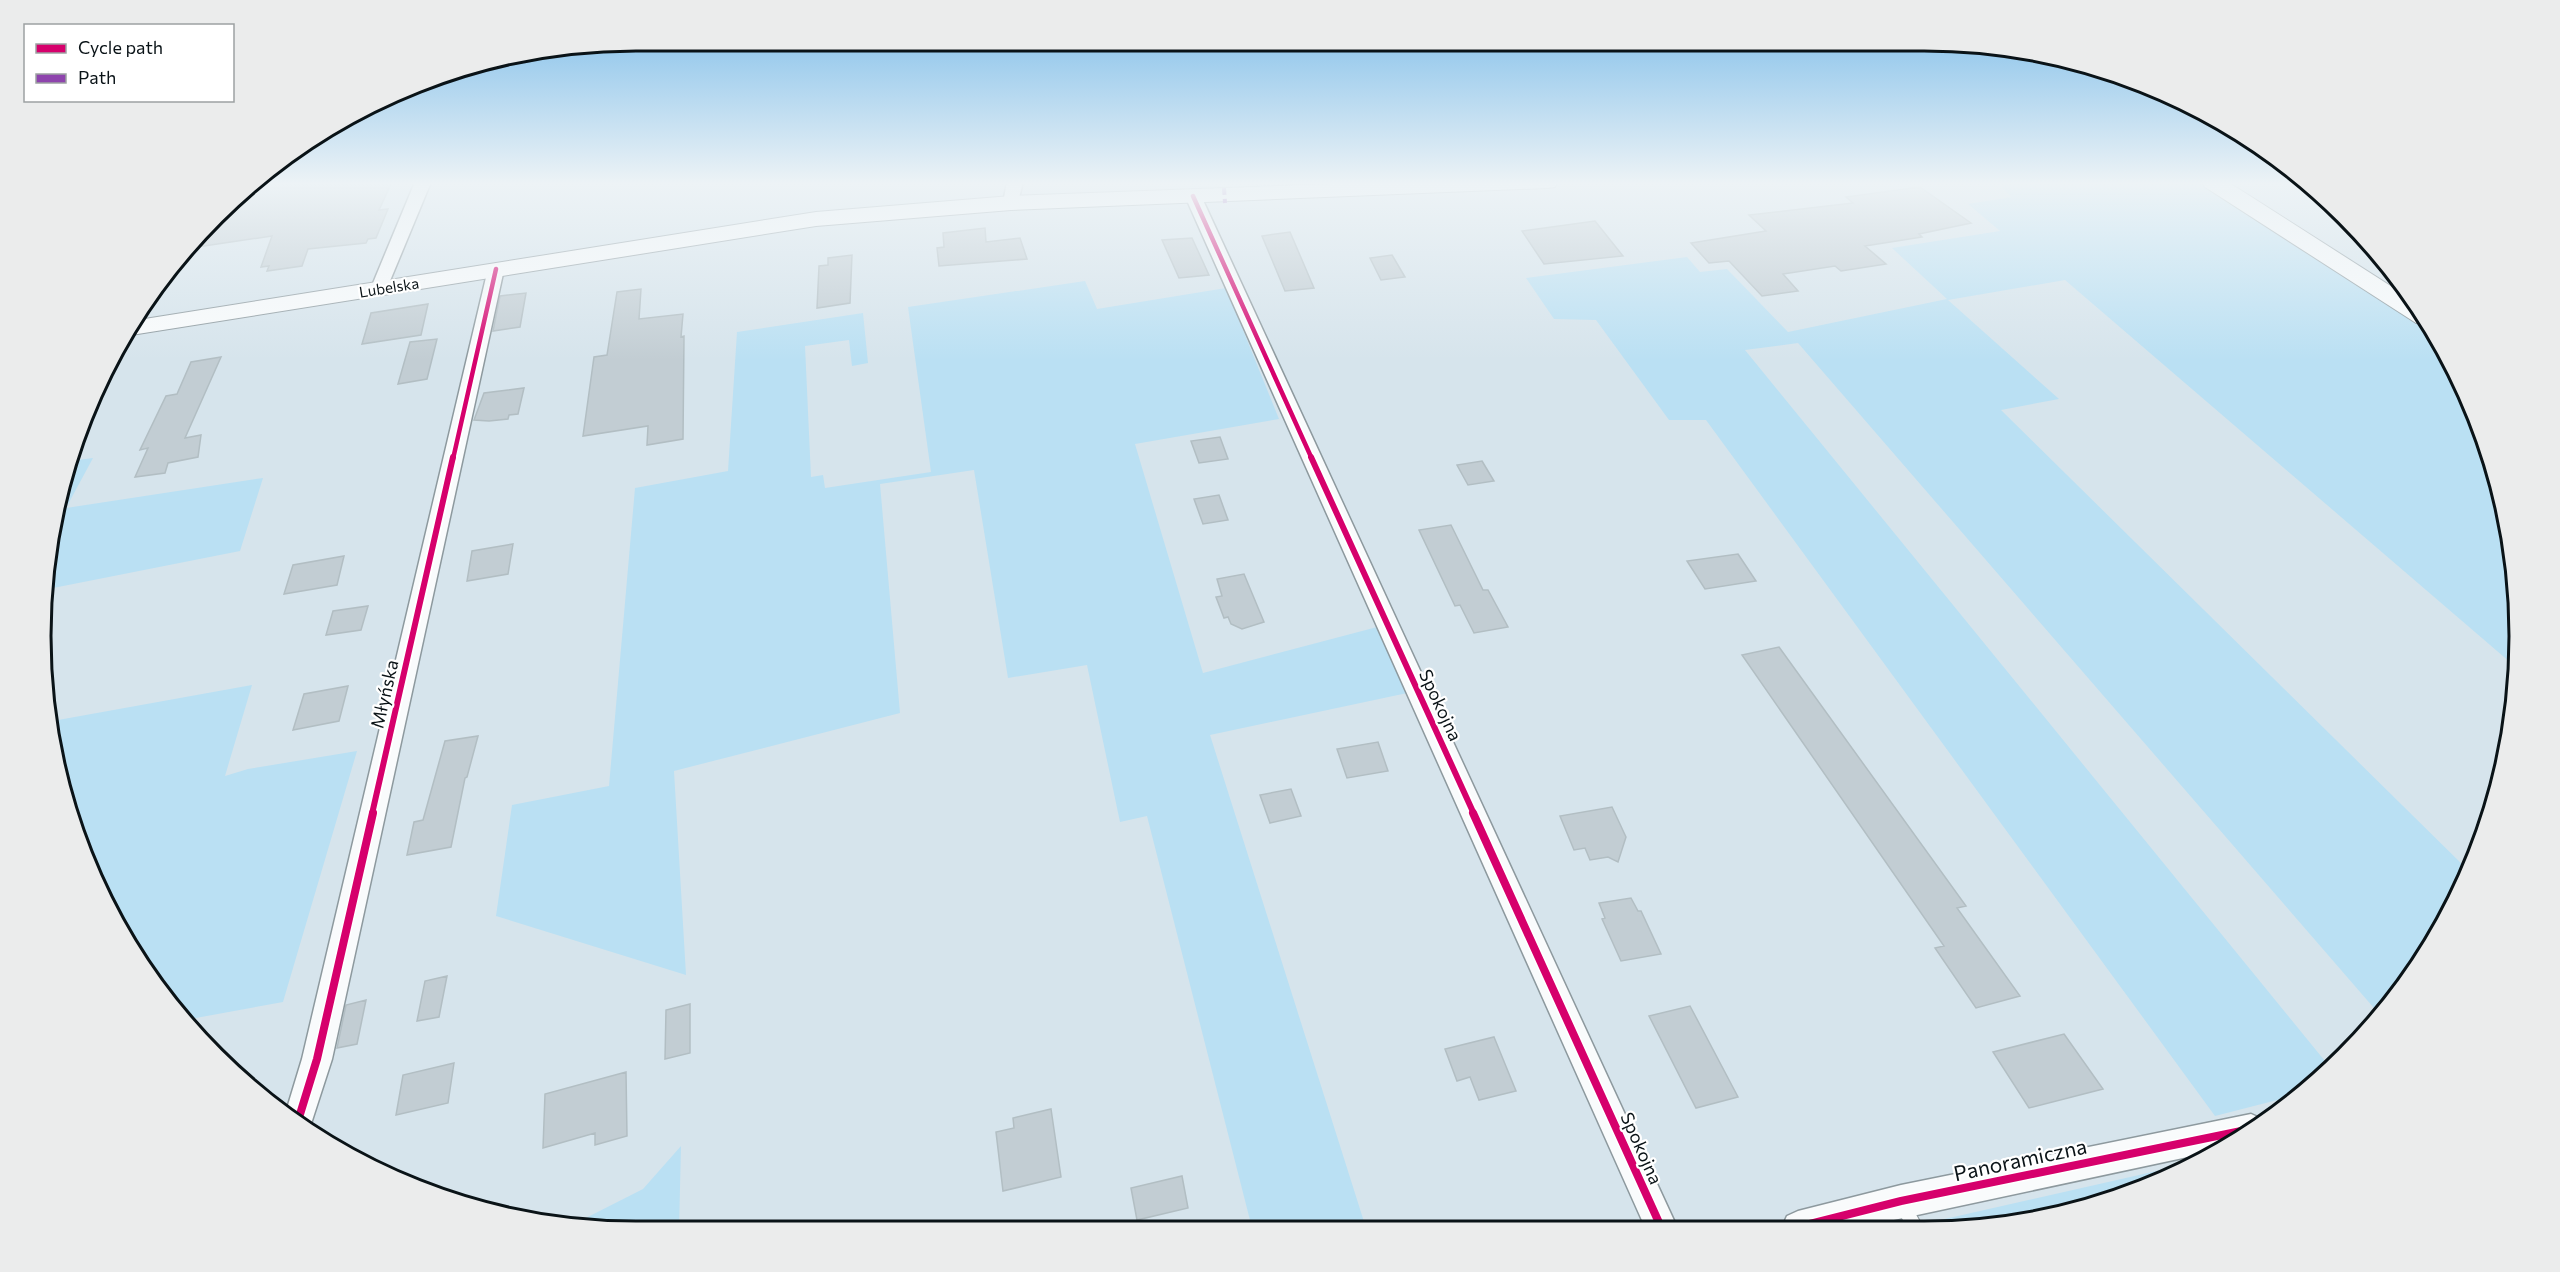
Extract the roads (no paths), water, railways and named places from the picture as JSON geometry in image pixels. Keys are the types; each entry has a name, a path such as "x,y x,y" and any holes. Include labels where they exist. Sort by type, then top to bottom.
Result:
{"main road":[{"name":"Lubelska","path":"139,327 673,241"},
{"path":"2306,241 2407,306"}],"street":[{"path":"379,288 398,241"},
{"name":"Spokojna","path":"1213,241 1658,1221"},
{"name":"Młyńska","path":"300,1114 317,1059 496,269"},
{"name":"Panoramiczna","path":"1849,1221 1908,1214 2230,1134"}]}
